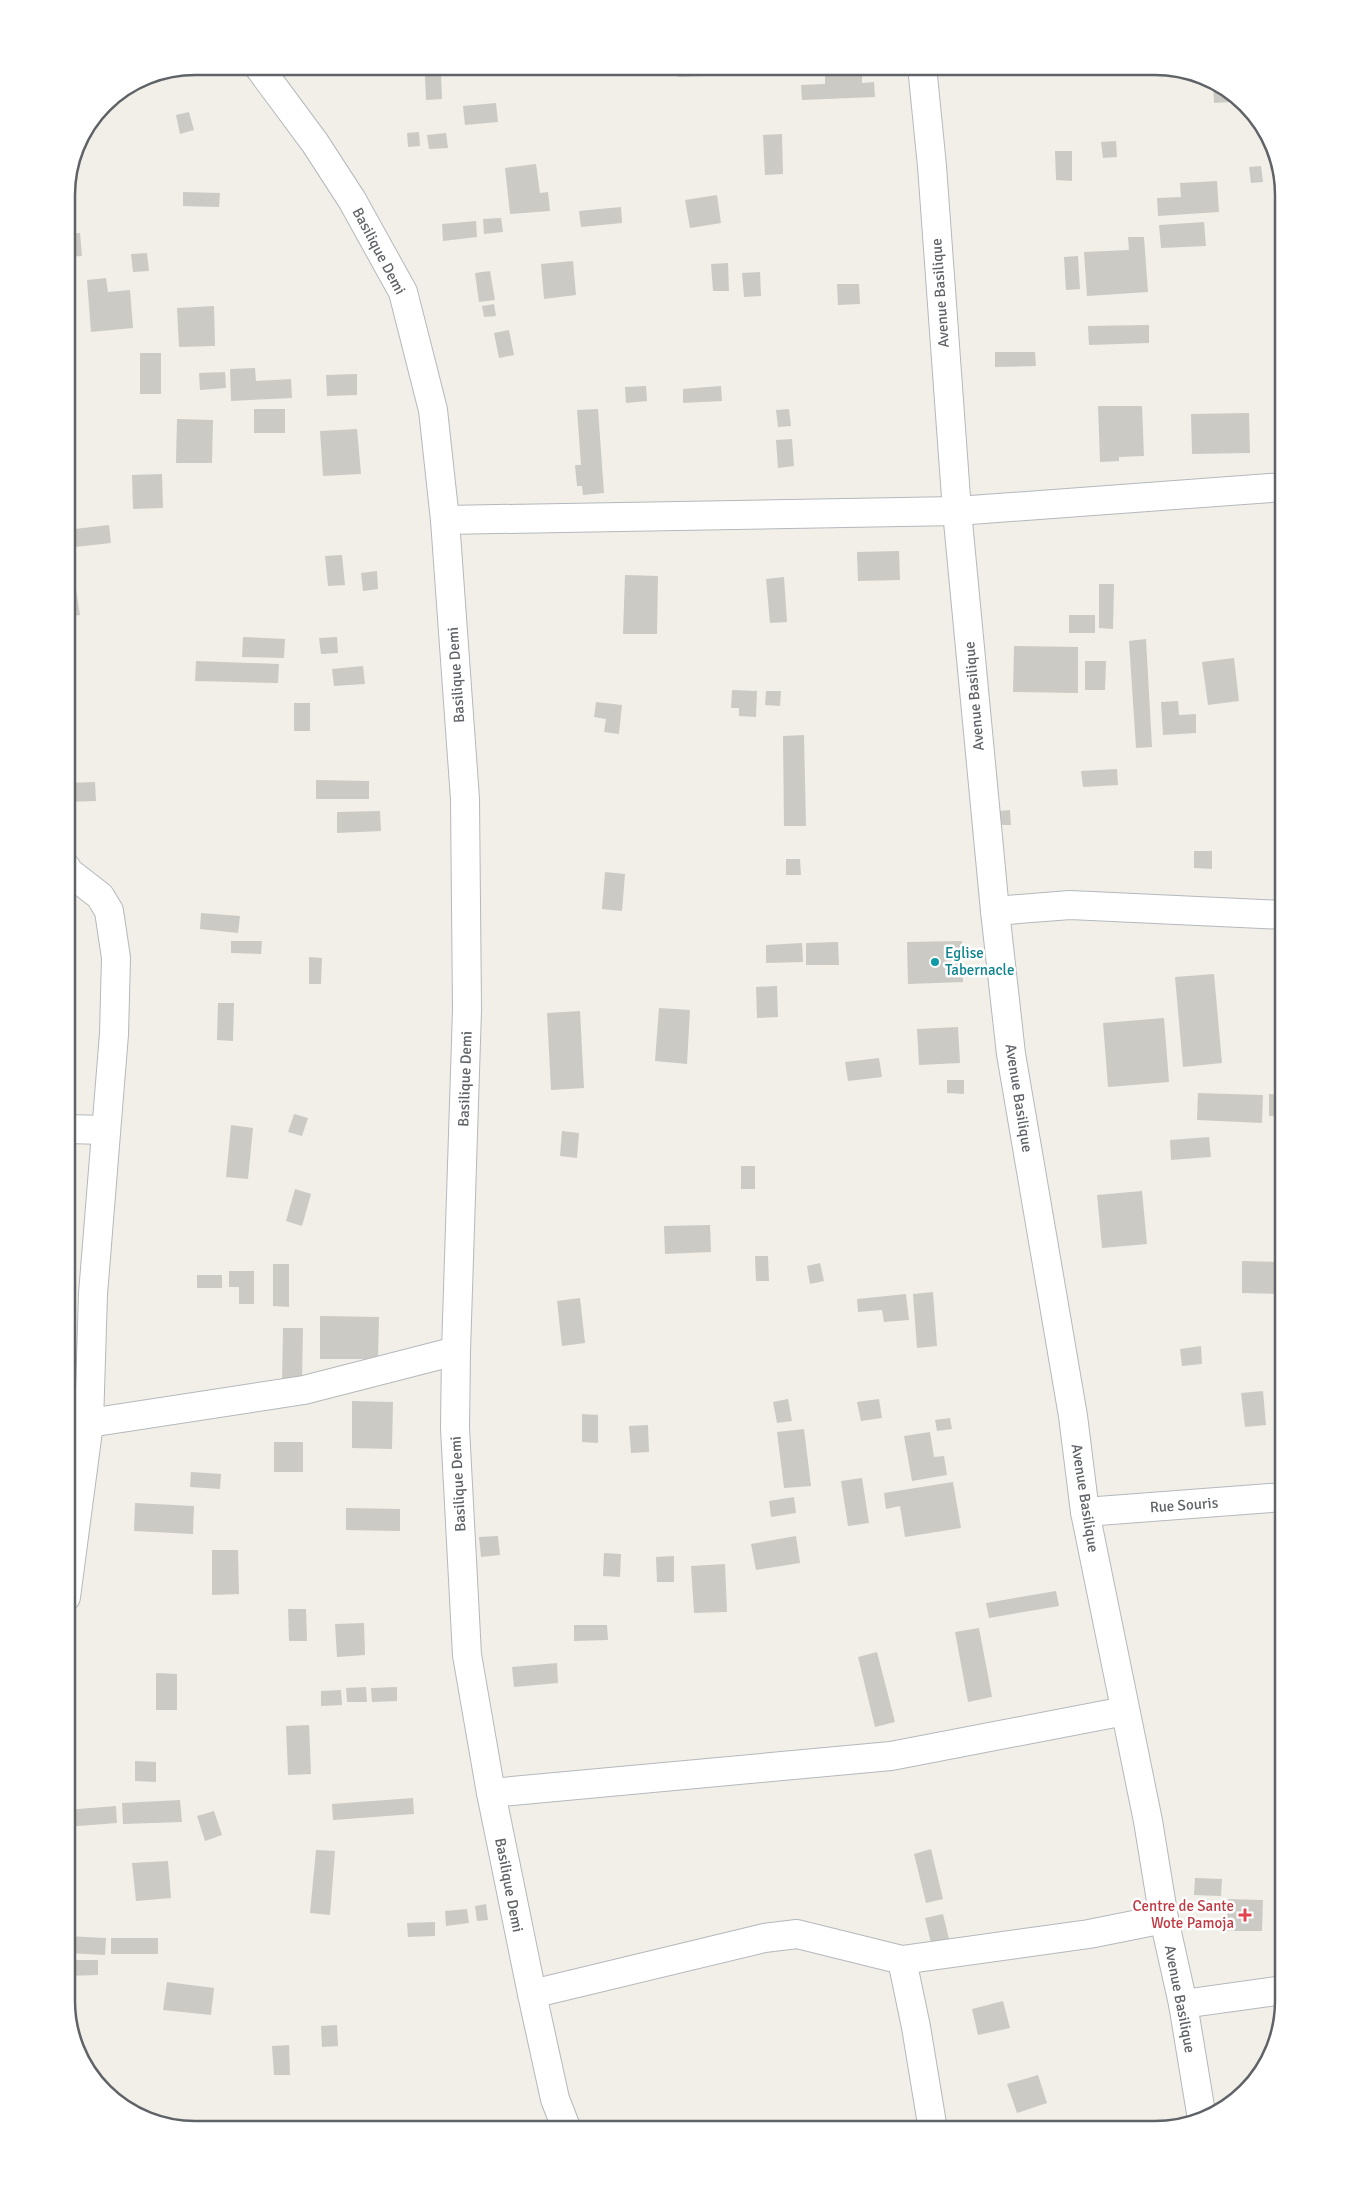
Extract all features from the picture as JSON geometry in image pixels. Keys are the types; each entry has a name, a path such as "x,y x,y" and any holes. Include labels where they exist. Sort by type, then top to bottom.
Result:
{"street":[{"name":"Basilique Demi","path":"265,75 315,143 352,200 403,292 433,410 446,520 465,809 467,1010 455,1428 467,1656 491,1793 532,1994 556,2099 563,2121"},
{"name":"Avenue Basilique","path":"923,75 932,166 956,511 995,911 1011,1054 1073,1416 1085,1512 1148,1821 1164,1919 1183,2004 1201,2112"},
{"path":"446,520 956,511 1275,487"},
{"path":"75,877 100,896 109,911 116,958 114,1034 93,1294 78,1422 75,1466"},
{"path":"995,911 1070,905 1275,915"},
{"path":"75,1129 106,1130"},
{"path":"78,1422 304,1390 456,1351"},
{"name":"Rue Souris","path":"1085,1512 1275,1498"},
{"path":"491,1793 891,1756 1125,1711"},
{"path":"532,1994 764,1938 796,1934 902,1960 1089,1934 1164,1919"},
{"path":"902,1960 932,2121"},
{"path":"1183,2004 1275,1991"}],"building":[{"path":"425,75 441,75 442,99 426,100"},
{"path":"678,75 703,75 703,76 678,77"},
{"path":"825,75 862,75 862,83 874,82 875,97 802,100 801,85 825,84"},
{"path":"1213,90 1230,102 1214,103"},
{"path":"496,103 498,122 465,125 463,106"},
{"path":"189,112 194,130 180,134 176,115"},
{"path":"419,132 420,146 408,147 407,133"},
{"path":"446,133 448,148 429,149 427,135"},
{"path":"782,134 783,174 765,175 763,135"},
{"path":"1116,141 1117,157 1103,158 1101,142"},
{"path":"1055,151 1072,151 1072,181 1056,180"},
{"path":"536,164 540,193 548,192 550,211 510,214 505,168"},
{"path":"1261,166 1263,182 1251,183 1249,167"},
{"path":"1217,181 1219,212 1158,216 1157,198 1181,197 1180,183"},
{"path":"183,192 220,193 219,207 183,206"},
{"path":"717,195 721,223 690,228 685,200"},
{"path":"621,207 622,223 581,227 579,211"},
{"path":"501,218 503,232 484,234 483,219"},
{"path":"476,221 477,237 443,241 442,224"},
{"path":"1204,222 1206,246 1161,248 1159,225"},
{"path":"75,233 80,233 82,256 75,256"},
{"path":"1128,237 1144,237 1148,292 1087,296 1084,252 1129,250"},
{"path":"147,253 149,271 133,272 131,254"},
{"path":"1078,256 1080,289 1066,290 1064,257"},
{"path":"573,261 576,295 544,299 541,264"},
{"path":"728,263 729,291 713,291 711,264"},
{"path":"490,271 495,300 479,302 475,273"},
{"path":"760,272 761,296 744,297 742,273"},
{"path":"106,278 108,292 130,290 133,328 91,332 87,280"},
{"path":"837,284 859,284 860,304 838,305"},
{"path":"494,304 496,316 484,317 482,306"},
{"path":"214,306 215,346 179,347 177,308"},
{"path":"1149,325 1149,343 1089,345 1088,326"},
{"path":"509,330 514,355 499,358 494,333"},
{"path":"995,352 1035,352 1036,366 995,367"},
{"path":"140,353 161,353 161,394 140,394"},
{"path":"255,368 256,381 291,379 292,398 231,401 230,369"},
{"path":"225,372 226,388 200,390 199,373"},
{"path":"357,374 357,395 327,396 326,375"},
{"path":"646,386 647,401 626,403 625,387"},
{"path":"721,386 722,401 683,403 683,389"},
{"path":"1098,406 1142,406 1144,456 1119,457 1119,461 1100,462"},
{"path":"254,409 285,409 285,433 254,433"},
{"path":"598,409 604,493 583,495 582,486 577,486 575,465 581,465 577,410"},
{"path":"789,409 791,426 778,427 776,410"},
{"path":"1249,413 1250,453 1192,454 1191,414"},
{"path":"177,419 213,420 212,463 176,463"},
{"path":"357,429 361,474 323,476 320,431"},
{"path":"792,439 794,466 778,468 776,440"},
{"path":"162,474 163,508 133,509 132,475"},
{"path":"109,525 111,543 75,547 75,529"},
{"path":"899,551 900,580 858,581 857,552"},
{"path":"342,555 345,585 328,586 325,556"},
{"path":"377,571 378,589 363,591 361,573"},
{"path":"625,575 658,576 657,634 623,634"},
{"path":"784,577 787,622 770,623 766,579"},
{"path":"1099,584 1114,584 1113,629 1099,628"},
{"path":"75,589 80,615 75,616"},
{"path":"1069,615 1095,615 1095,633 1069,633"},
{"path":"243,637 285,639 284,658 242,657"},
{"path":"337,637 338,653 321,654 319,638"},
{"path":"1146,639 1152,747 1136,748 1129,641"},
{"path":"1014,646 1078,647 1078,693 1013,692"},
{"path":"1234,658 1239,701 1208,705 1202,662"},
{"path":"196,661 279,664 278,683 195,681"},
{"path":"1085,661 1106,661 1105,690 1085,690"},
{"path":"363,666 365,684 334,686 332,669"},
{"path":"732,690 757,691 756,717 739,716 739,708 731,708"},
{"path":"766,691 781,691 780,706 765,705"},
{"path":"1178,701 1179,715 1196,714 1196,733 1163,735 1161,702"},
{"path":"596,702 622,705 619,734 604,732 606,719 594,717"},
{"path":"294,703 310,703 310,731 294,731"},
{"path":"804,735 806,826 784,826 783,736"},
{"path":"1117,769 1118,785 1083,787 1081,771"},
{"path":"316,780 369,781 369,799 316,799"},
{"path":"95,782 96,801 75,802 75,783"},
{"path":"1010,810 1011,825 999,825 998,811"},
{"path":"380,811 381,831 337,833 337,812"},
{"path":"1194,851 1212,851 1212,869 1194,868"},
{"path":"786,859 800,859 801,875 786,875"},
{"path":"605,872 625,874 622,911 602,909"},
{"path":"201,913 240,916 238,933 200,929"},
{"path":"231,941 262,941 261,954 231,953"},
{"name":"Eglise Tabernacle","path":"962,941 963,982 908,984 907,942"},
{"path":"838,942 839,965 806,965 806,943"},
{"path":"802,943 803,962 766,963 766,945"},
{"path":"309,957 322,958 321,984 309,984"},
{"path":"1214,974 1222,1063 1183,1067 1175,977"},
{"path":"777,986 778,1017 757,1018 756,987"},
{"path":"218,1003 234,1003 233,1041 217,1040"},
{"path":"659,1008 690,1010 687,1064 655,1061"},
{"path":"580,1011 584,1088 551,1090 547,1013"},
{"path":"1164,1018 1169,1082 1108,1087 1103,1023"},
{"path":"958,1027 960,1063 919,1065 917,1029"},
{"path":"879,1058 882,1077 848,1081 845,1062"},
{"path":"947,1080 964,1080 964,1094 947,1093"},
{"path":"1198,1093 1263,1095 1262,1123 1197,1120"},
{"path":"1269,1094 1275,1094 1275,1116 1269,1116"},
{"path":"294,1114 308,1118 302,1136 288,1132"},
{"path":"231,1125 253,1128 248,1179 226,1177"},
{"path":"562,1131 579,1133 577,1158 560,1156"},
{"path":"1209,1137 1211,1157 1171,1160 1170,1140"},
{"path":"741,1166 755,1166 755,1189 741,1189"},
{"path":"295,1189 311,1194 302,1226 286,1221"},
{"path":"1142,1191 1147,1244 1102,1248 1097,1195"},
{"path":"710,1225 711,1252 665,1254 664,1226"},
{"path":"755,1256 768,1256 769,1281 756,1281"},
{"path":"1242,1261 1275,1262 1275,1294 1242,1293"},
{"path":"820,1263 824,1281 810,1284 807,1266"},
{"path":"273,1264 289,1264 289,1307 273,1306"},
{"path":"229,1271 254,1271 254,1304 239,1304 239,1287 229,1287"},
{"path":"197,1275 222,1275 222,1288 197,1288"},
{"path":"933,1292 937,1346 917,1348 913,1294"},
{"path":"906,1294 909,1320 884,1322 882,1310 858,1312 857,1299"},
{"path":"580,1298 585,1343 562,1346 557,1301"},
{"path":"320,1316 379,1317 378,1359 320,1359"},
{"path":"283,1328 303,1328 302,1382 282,1382"},
{"path":"1201,1346 1202,1364 1182,1366 1180,1349"},
{"path":"1263,1391 1266,1425 1245,1427 1241,1393"},
{"path":"788,1399 792,1421 777,1423 773,1402"},
{"path":"879,1399 882,1418 861,1421 857,1402"},
{"path":"352,1401 393,1402 392,1449 352,1448"},
{"path":"582,1414 598,1415 598,1443 582,1442"},
{"path":"950,1418 952,1429 937,1431 935,1420"},
{"path":"648,1425 649,1452 631,1453 629,1426"},
{"path":"804,1429 811,1486 784,1488 777,1432"},
{"path":"930,1432 934,1457 944,1456 947,1475 912,1481 904,1436"},
{"path":"274,1442 303,1442 303,1472 274,1472"},
{"path":"191,1472 221,1474 220,1489 190,1487"},
{"path":"862,1478 869,1523 848,1526 841,1481"},
{"path":"953,1482 961,1528 905,1537 900,1506 886,1509 884,1493"},
{"path":"794,1497 796,1513 771,1517 769,1501"},
{"path":"135,1503 194,1506 193,1534 134,1531"},
{"path":"346,1508 400,1509 400,1531 346,1530"},
{"path":"498,1536 500,1555 481,1557 479,1537"},
{"path":"796,1536 800,1563 756,1570 751,1544"},
{"path":"212,1550 238,1550 239,1594 212,1595"},
{"path":"604,1553 621,1554 620,1577 603,1576"},
{"path":"674,1556 674,1582 657,1582 656,1557"},
{"path":"725,1564 727,1612 694,1613 691,1566"},
{"path":"1056,1591 1059,1606 989,1618 986,1603"},
{"path":"288,1609 306,1609 307,1641 289,1641"},
{"path":"364,1623 365,1655 337,1657 335,1624"},
{"path":"574,1625 607,1625 608,1640 574,1641"},
{"path":"979,1628 992,1697 968,1702 955,1632"},
{"path":"877,1652 895,1722 875,1727 858,1657"},
{"path":"557,1663 558,1683 514,1687 512,1667"},
{"path":"156,1673 177,1674 177,1710 156,1710"},
{"path":"366,1687 367,1702 347,1702 346,1688"},
{"path":"397,1687 397,1701 372,1702 371,1688"},
{"path":"341,1690 342,1705 321,1706 321,1691"},
{"path":"309,1725 311,1774 288,1775 286,1726"},
{"path":"135,1761 156,1762 156,1782 135,1781"},
{"path":"413,1798 414,1814 333,1820 332,1804"},
{"path":"180,1800 182,1822 123,1824 122,1803"},
{"path":"116,1806 117,1823 75,1826 75,1809"},
{"path":"214,1811 222,1835 205,1841 197,1816"},
{"path":"931,1849 943,1899 926,1903 914,1854"},
{"path":"316,1850 335,1851 330,1915 310,1913"},
{"path":"168,1861 171,1898 136,1901 132,1863"},
{"path":"1195,1878 1222,1879 1221,1896 1194,1895"},
{"name":"Centre de Sante Wote Pamoja","path":"1228,1899 1263,1900 1262,1931 1227,1931"},
{"path":"486,1904 488,1920 477,1921 475,1906"},
{"path":"467,1909 469,1923 446,1926 445,1911"},
{"path":"943,1914 949,1939 931,1943 925,1918"},
{"path":"435,1922 435,1936 408,1937 407,1923"},
{"path":"75,1936 106,1938 105,1955 75,1953"},
{"path":"111,1938 158,1938 158,1954 111,1954"},
{"path":"75,1960 98,1960 98,1975 75,1976"},
{"path":"167,1982 214,1988 211,2015 163,2010"},
{"path":"1003,2001 1010,2028 978,2035 972,2009"},
{"path":"337,2025 338,2046 322,2047 321,2026"},
{"path":"289,2045 290,2075 274,2075 272,2046"},
{"path":"1038,2075 1047,2103 1017,2113 1007,2084"}],"place":[{"name":"Eglise Tabernacle","path":"935,962"},
{"name":"Centre de Sante Wote Pamoja","path":"1245,1915"}]}
